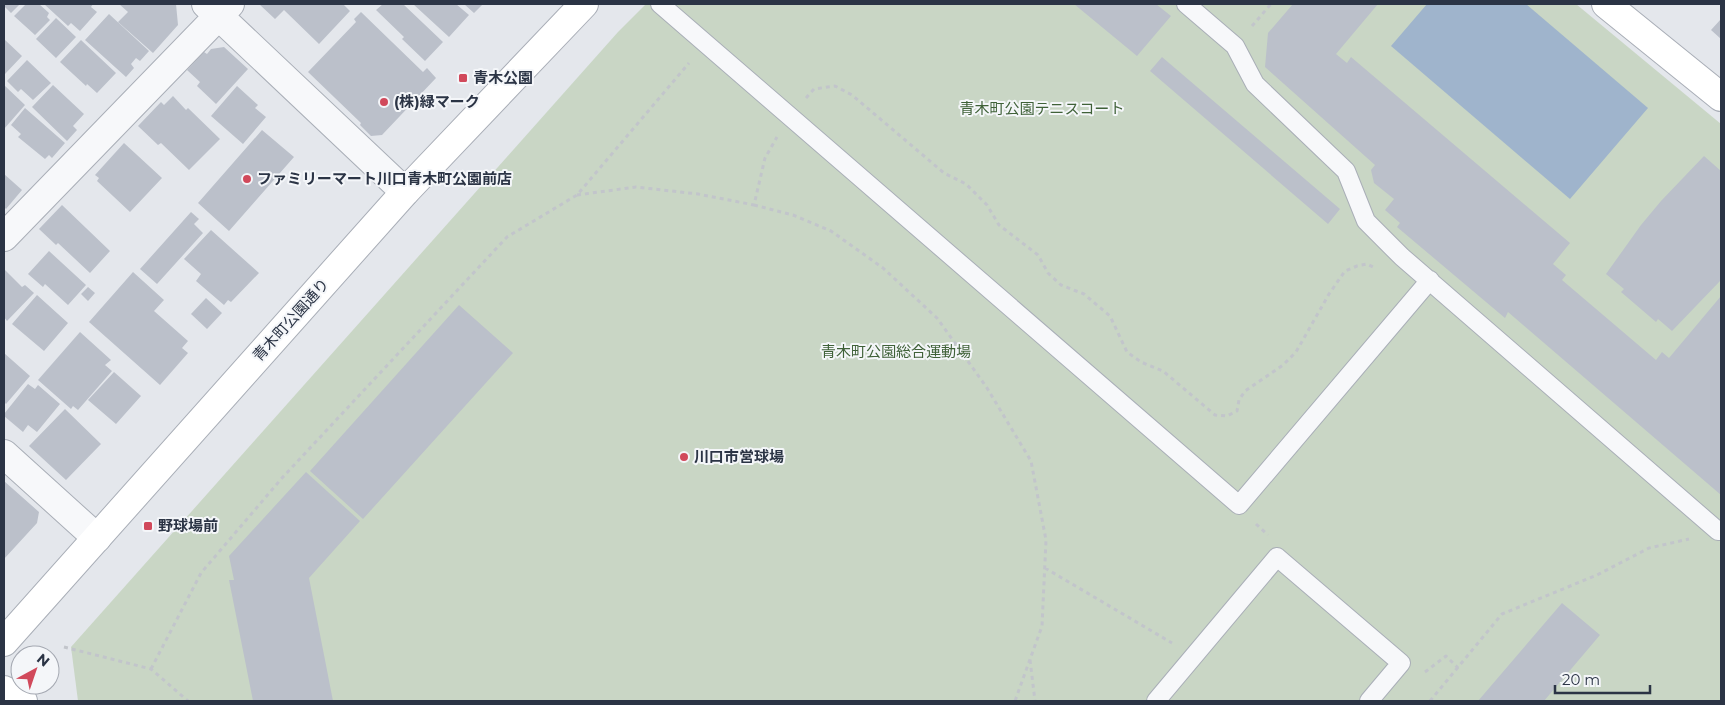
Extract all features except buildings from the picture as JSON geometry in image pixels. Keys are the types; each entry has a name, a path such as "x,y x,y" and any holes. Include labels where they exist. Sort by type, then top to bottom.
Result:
{"street":[{"name":"青木町公園通り","path":"4,642 405,192 584,4"},
{"path":"1606,4 1721,97"},
{"path":"4,237 218,8 405,192"},
{"path":"4,454 97,538"},
{"path":"4,690 23,701"}],"lane":[{"path":"660,4 1239,505 1430,280"},
{"path":"1186,4 1235,46 1255,84 1346,171 1366,221 1402,257 1720,531"},
{"path":"1156,701 1277,557 1401,663 1369,701"}],"path":[{"path":"1235,46 1271,4"},
{"path":"151,669 201,573 282,478 507,236 577,195 706,44"},
{"path":"754,205 765,158 790,117 814,89 835,86 852,95 944,173 966,184 987,205 999,225 1038,255 1048,273 1062,285 1084,294 1110,316 1127,352 1141,362 1163,371 1215,415 1227,416 1237,411 1239,400 1245,391 1284,365 1296,352 1329,294 1346,271 1356,266 1367,264 1380,270 1402,257"},
{"path":"577,195 636,187 698,194 793,215 831,231 883,268 938,318 987,388 1031,461 1046,540 1042,626 1015,701"},
{"path":"1430,701 1502,614 1597,575 1649,548 1720,531"},
{"path":"1045,568 1195,656"},
{"path":"64,647 151,669 188,701"},
{"path":"1030,659 1035,701"}],"green space":[{"name":"青木町公園総合運動場","path":"646,4 1576,4 1721,124 1721,701 78,701 71,647 618,32"}],"water":[{"path":"1427,4 1526,4 1648,108 1570,199 1391,46"}],"place":[{"name":"青木公園","path":"463,78"},
{"name":"(株)緑マーク","path":"384,102"},
{"name":"ファミリーマート川口青木町公園前店","path":"247,179"},
{"name":"川口市営球場","path":"684,457"},
{"name":"野球場前","path":"148,526"}],"park label":[{"name":"青木町公園テニスコート","path":"1042,109"}]}
